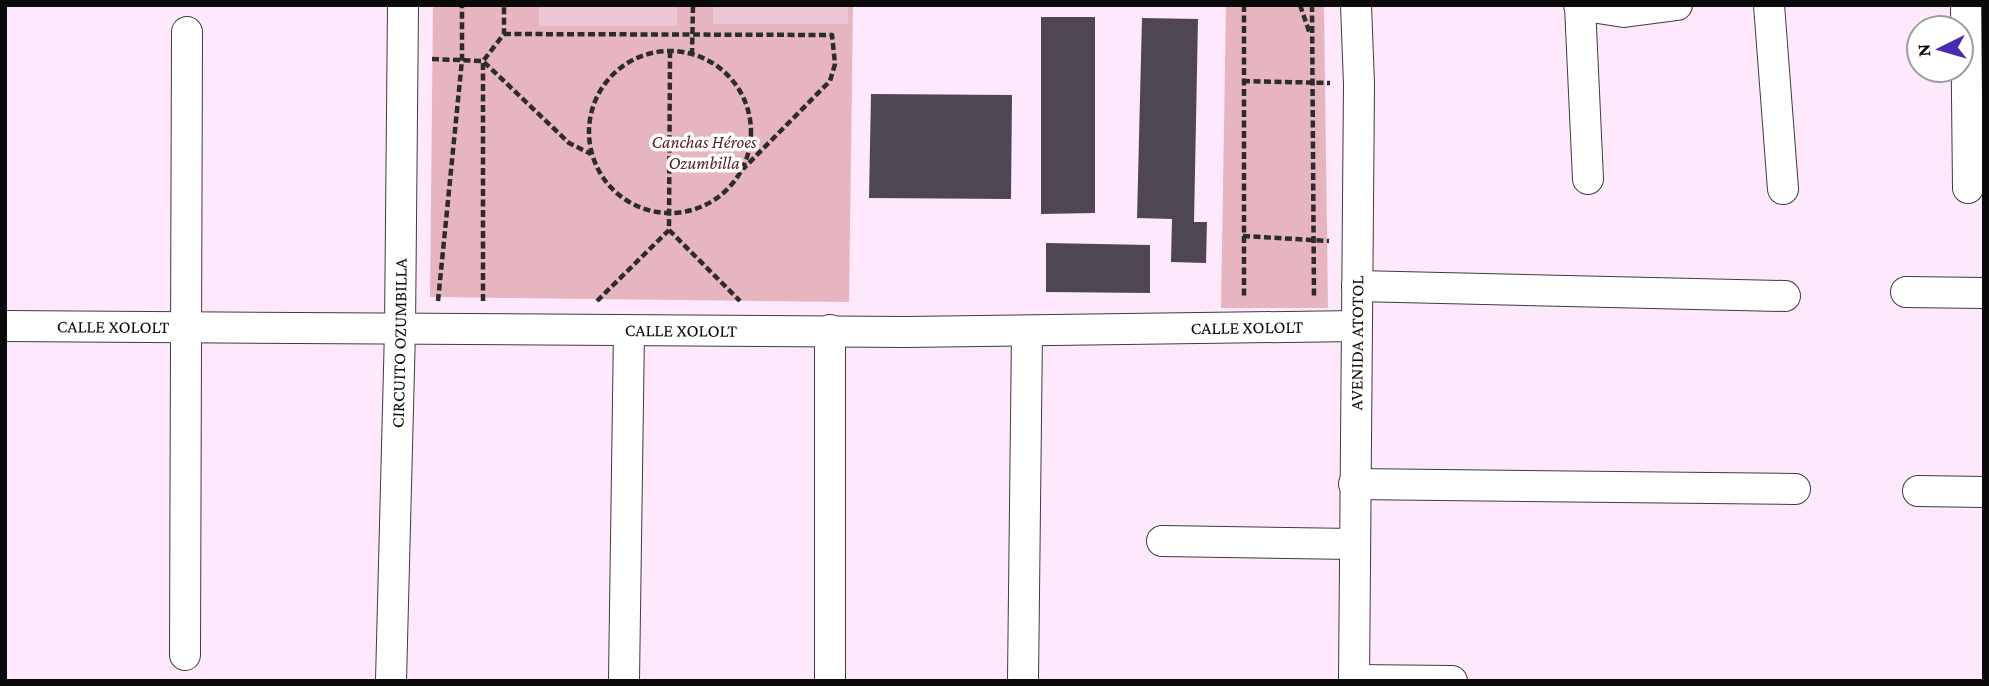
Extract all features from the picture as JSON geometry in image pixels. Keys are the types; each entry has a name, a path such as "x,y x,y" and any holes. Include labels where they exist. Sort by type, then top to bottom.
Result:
{"street":[{"name":"CIRCUITO OZUMBILLA","path":"391,681 400,330 403,5"},
{"path":"1357,19 1371,5"},
{"path":"1588,179 1580,6 1624,12 1677,5"},
{"path":"1769,5 1783,189"},
{"path":"1966,5 1968,188"},
{"name":"AVENIDA ATOTOL","path":"1354,680 1359,84 1357,19"},
{"path":"185,655 187,32"},
{"path":"1357,286 1785,296"},
{"path":"1906,292 1984,293"},
{"name":"CALLE XOLOLT","path":"5,326 567,331 1027,331 1356,327"},
{"path":"830,330 830,681"},
{"path":"624,680 629,331"},
{"path":"1023,681 1027,331"},
{"path":"1354,484 1795,489"},
{"path":"1919,491 1984,492"},
{"path":"1162,541 1354,544"},
{"path":"1354,680 1452,681"}],"path":[{"path":"435,330 462,60 462,5"},
{"path":"484,330 483,61 504,34 504,5"},
{"path":"692,55 693,5"},
{"path":"1244,5 1245,329"},
{"path":"1300,5 1312,38"},
{"path":"1311,5 1315,328"},
{"path":"504,34 832,35 835,64 830,81 742,170 726,192 703,207 669,214 648,211 623,199 603,179 592,154 589,126 596,99 611,76 631,60 655,52 681,51 705,58 726,73 742,93 751,131 751,143 742,170"},
{"path":"670,52 669,230 771,331"},
{"path":"402,58 483,61 569,143 592,154"},
{"path":"1244,81 1359,84"},
{"path":"567,331 669,230"},
{"path":"1243,236 1357,241"}],"green space":[{"name":"Canchas Héroes Ozumbilla","path":"433,5 853,5 849,302 430,297"},
{"path":"1226,5 1324,5 1328,308 1221,308"}],"shaded area":[{"path":"539,5 677,5 677,26 539,26"},
{"path":"713,5 848,5 848,24 713,24"}],"building":[{"path":"1041,17 1095,17 1095,213 1041,214"},
{"path":"1142,18 1198,19 1194,222 1207,222 1206,263 1171,262 1172,219 1137,218"},
{"path":"871,94 1012,95 1011,199 869,198"},
{"path":"1046,243 1150,245 1150,293 1046,292"}]}
